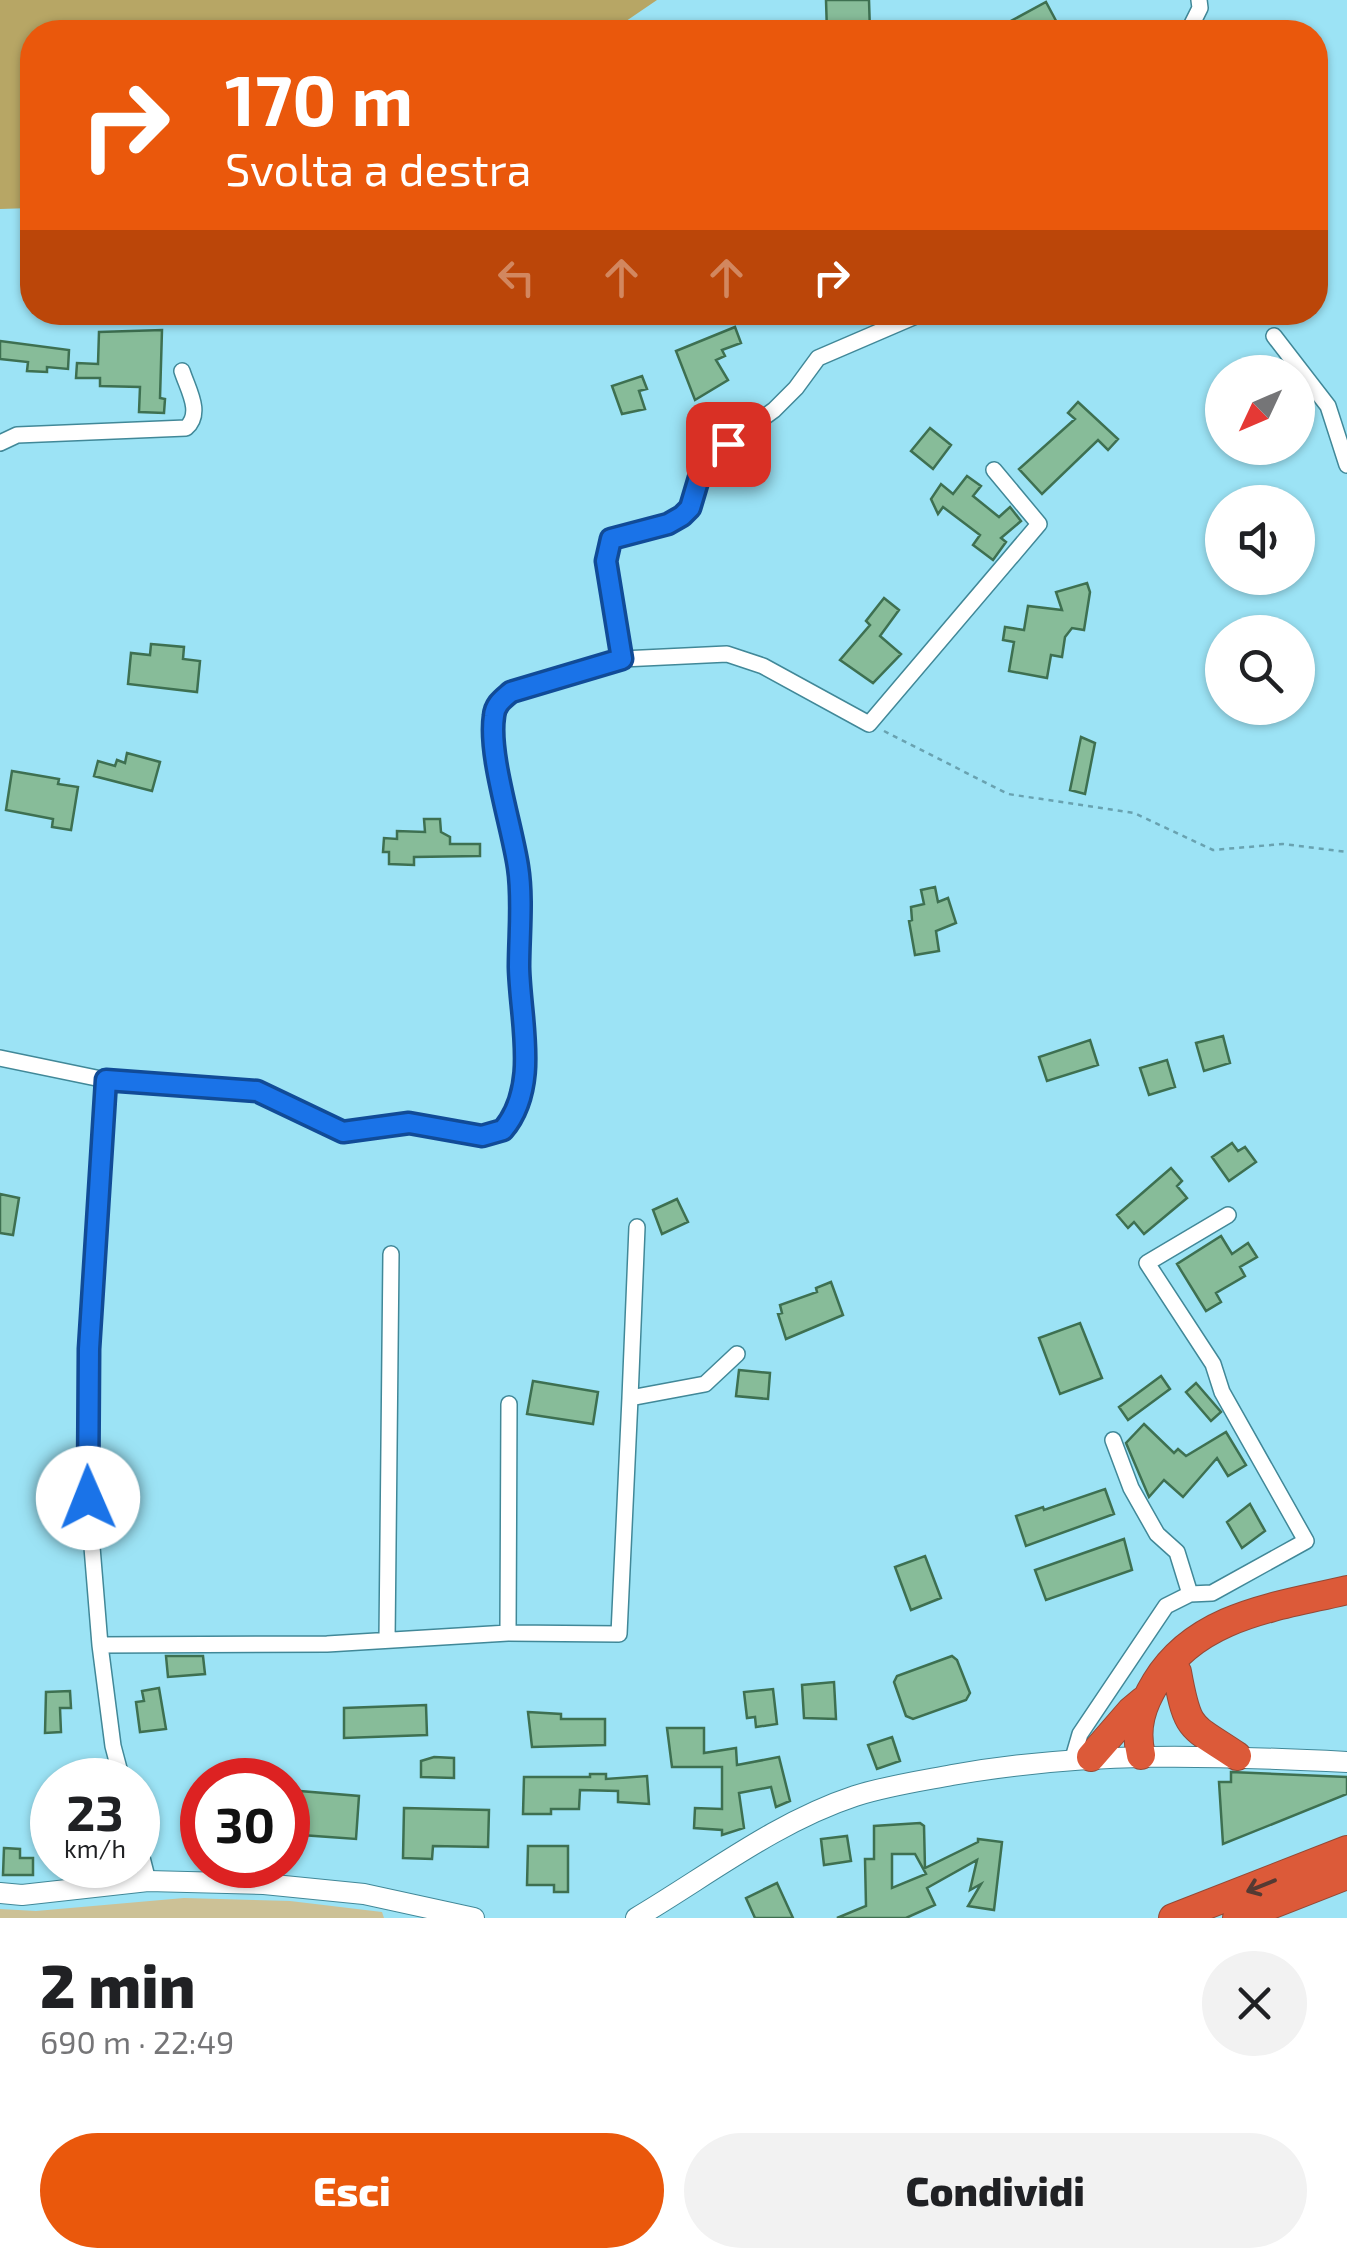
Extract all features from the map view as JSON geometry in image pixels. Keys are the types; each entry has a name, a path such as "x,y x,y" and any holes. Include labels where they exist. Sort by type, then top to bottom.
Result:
{"highway":[{"path":"1142,1755 1181,1661 1200,1634 1234,1618 1347,1590"},
{"path":"1082,1757 1143,1701 1170,1660 1181,1661"},
{"path":"1181,1661 1186,1715 1209,1740 1237,1756"},
{"path":"1142,1755 1137,1730 1143,1701"},
{"path":"1173,1918 1347,1850"},
{"path":"1237,1918 1342,1877"},
{"path":"1284,1918 1311,1904 1342,1877"}],"street":[{"path":"1200,4 1216,0"},
{"path":"622,659 606,561 611,539 668,524 682,516 690,508 704,461 774,410 818,358 894,325"},
{"path":"1274,336 1328,406 1347,466"},
{"path":"0,443 17,435 186,428 194,421 195,410 182,371"},
{"path":"0,1058 106,1080 257,1091 343,1132 409,1123 482,1136 503,1130 517,1108 525,1056 519,974 519,871 498,766 493,717 498,702 511,692 622,659 727,654 763,666 870,724 1039,524 994,470"},
{"path":"106,1080 86,1428 100,1645 116,1758"},
{"path":"1082,1757 1080,1734 1166,1606 1190,1594 1212,1593 1306,1541 1222,1392 1213,1364 1148,1262 1228,1215"},
{"path":"100,1645 327,1644 508,1633 618,1634 637,1227"},
{"path":"387,1640 391,1254"},
{"path":"630,1398 705,1384 736,1354"},
{"path":"508,1633 509,1404"},
{"path":"1113,1440 1131,1488 1157,1534 1177,1552 1190,1594"},
{"path":"636,1918 759,1841 808,1816 856,1796 940,1777 1082,1757 1237,1756 1347,1762"},
{"path":"160,1882 264,1884 364,1894 474,1918"},
{"path":"0,1893 89,1888"}],"path":[{"path":"870,724 1008,794 1134,813 1212,850 1283,844 1347,852"}],"shaded area":[{"path":"0,0 657,0 628,20 20,20 20,208 0,209"},
{"path":"184,1898 290,1901 382,1912 384,1918 0,1918 0,1909 36,1911"}],"building":[{"path":"826,0 869,0 870,20 827,20"},
{"path":"1046,2 1056,20 1013,20"},
{"path":"735,327 741,343 722,350 725,356 716,360 728,380 695,400 676,351"},
{"path":"162,330 160,398 165,399 164,413 139,412 140,387 100,386 100,378 76,378 77,363 98,364 99,332"},
{"path":"0,341 69,350 68,369 47,367 47,372 27,371 28,362 0,359"},
{"path":"642,376 647,389 639,391 645,409 622,414 612,386"},
{"path":"1078,402 1118,439 1108,450 1098,440 1042,494 1019,469 1075,419 1068,413"},
{"path":"930,428 951,445 933,469 911,451"},
{"path":"967,476 981,486 973,496 999,517 1010,507 1021,521 1001,538 1006,542 993,560 973,545 980,535 943,507 938,514 931,499 941,484 953,494"},
{"path":"1087,583 1090,592 1084,630 1072,628 1065,637 1062,657 1051,655 1047,678 1009,671 1014,642 1003,640 1005,627 1024,630 1028,606 1062,610 1056,592"},
{"path":"884,598 899,610 880,636 901,654 873,683 840,660 870,625 866,621"},
{"path":"151,644 184,647 183,659 200,661 197,692 128,684 131,653 150,655"},
{"path":"1081,737 1095,743 1085,794 1070,790"},
{"path":"127,753 160,762 152,791 94,776 98,761 115,766 117,760 125,763"},
{"path":"12,771 59,779 58,784 78,787 71,830 52,827 53,819 6,810"},
{"path":"424,819 440,819 441,832 450,837 450,844 480,844 480,856 414,857 414,865 389,864 389,852 383,852 384,838 397,839 397,831 425,832"},
{"path":"935,887 938,902 948,898 956,923 936,931 939,951 915,955 909,921 911,907 924,904 921,890"},
{"path":"1223,1036 1230,1063 1204,1071 1196,1043"},
{"path":"1090,1040 1098,1065 1047,1081 1039,1057"},
{"path":"1167,1060 1175,1087 1149,1095 1140,1068"},
{"path":"1232,1143 1238,1151 1245,1147 1256,1162 1229,1181 1212,1157"},
{"path":"1171,1168 1182,1181 1177,1186 1187,1198 1144,1234 1134,1222 1128,1228 1117,1215"},
{"path":"0,1194 19,1198 13,1235 0,1233"},
{"path":"677,1199 688,1222 662,1234 653,1210"},
{"path":"1221,1236 1232,1254 1248,1243 1257,1257 1240,1267 1245,1276 1216,1293 1221,1302 1206,1311 1177,1264"},
{"path":"831,1282 843,1315 786,1339 778,1314 782,1313 780,1305 817,1292 816,1288"},
{"path":"1080,1323 1102,1378 1060,1394 1039,1338"},
{"path":"739,1370 770,1373 768,1399 736,1396"},
{"path":"1161,1376 1170,1389 1128,1420 1119,1407"},
{"path":"533,1381 598,1392 593,1424 527,1414"},
{"path":"1196,1383 1221,1412 1211,1421 1186,1392"},
{"path":"1144,1424 1174,1453 1178,1449 1186,1456 1226,1432 1246,1465 1228,1476 1217,1458 1183,1497 1164,1480 1149,1497 1126,1443"},
{"path":"1105,1489 1114,1514 1026,1546 1016,1516"},
{"path":"1250,1504 1265,1531 1242,1548 1227,1522"},
{"path":"1124,1539 1132,1570 1046,1600 1035,1570"},
{"path":"925,1556 941,1598 911,1610 895,1567"},
{"path":"166,1656 203,1656 205,1674 168,1677"},
{"path":"952,1656 970,1693 966,1700 913,1719 906,1716 894,1682 897,1676"},
{"path":"834,1682 836,1719 804,1718 802,1685"},
{"path":"159,1688 166,1729 140,1732 136,1702 144,1701 142,1691"},
{"path":"773,1689 777,1724 756,1727 755,1717 747,1718 744,1692"},
{"path":"70,1691 71,1708 60,1708 61,1732 45,1733 46,1692"},
{"path":"426,1705 427,1735 344,1738 344,1708"},
{"path":"528,1712 561,1714 561,1719 605,1719 605,1745 532,1747"},
{"path":"667,1728 704,1728 704,1753 736,1748 737,1765 779,1757 790,1801 776,1807 771,1787 739,1793 744,1828 722,1835 722,1830 694,1828 695,1808 722,1809 722,1767 672,1767"},
{"path":"892,1737 900,1761 877,1769 868,1745"},
{"path":"454,1758 454,1778 421,1777 421,1761"},
{"path":"1231,1772 1347,1777 1347,1794 1223,1844 1219,1782 1231,1782"},
{"path":"606,1774 606,1779 647,1776 649,1804 618,1802 618,1791 580,1790 579,1809 523,1814 524,1777"},
{"path":"310,1792 359,1796 356,1839 310,1836"},
{"path":"404,1808 489,1810 488,1847 433,1846 432,1859 403,1858"},
{"path":"874,1826 924,1826 925,1868 978,1839 1002,1842 994,1910 968,1906 981,1884 970,1890 977,1860 927,1888 935,1905 906,1918 837,1918 866,1906 865,1859 874,1859","holes":["892,1854 915,1854 926,1874 892,1888"]},
{"path":"847,1836 851,1861 824,1865 821,1839"},
{"path":"528,1846 568,1846 568,1892 554,1892 554,1885 527,1885"},
{"path":"4,1848 20,1849 20,1858 30,1858 30,1875 3,1875"},
{"path":"777,1883 793,1918 755,1918 746,1898"}],"route":[{"path":"88,1498 89,1349 106,1080 257,1091 343,1132 409,1123 482,1136 503,1130 517,1108 525,1056 519,974 519,871 498,766 493,717 498,702 511,692 622,659 606,561 611,539 668,524 682,516 690,508 704,461 728,444"}]}
